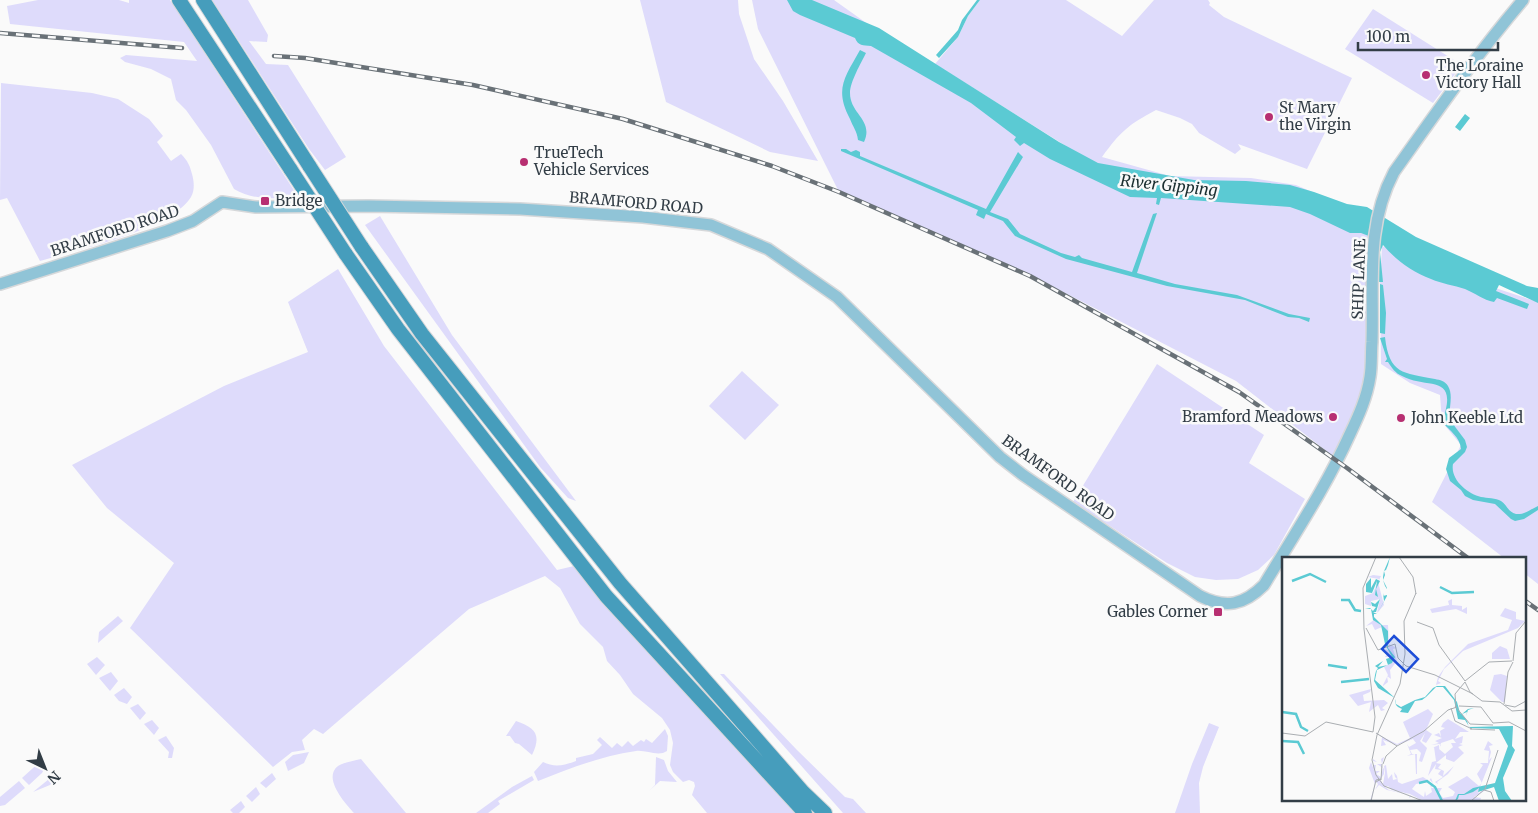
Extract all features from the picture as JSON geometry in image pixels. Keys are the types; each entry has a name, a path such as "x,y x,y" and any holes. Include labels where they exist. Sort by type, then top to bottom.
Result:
{"highway":[{"path":"179,0 345,253 398,329 606,596 805,813"},
{"path":"203,0 361,246 422,334 620,583 803,792 825,813"}],"main road":[{"name":"SHIP LANE","path":"1329,478 1362,408 1371,376 1372,248 1384,194 1394,172 1474,61 1523,0"},
{"name":"BRAMFORD ROAD","path":"0,284 175,228 193,221 222,202 256,207 369,206 520,209 643,217 711,225 768,249 837,297 1000,457 1023,475 1209,600 1230,604 1241,601 1253,596 1264,585 1329,478"}],"shaded area":[{"path":"38,0 119,0 129,3 129,0 170,0 299,198 257,197 234,189 211,145 186,110 176,100 171,79 151,69 125,62 120,58 126,55 197,61 184,42 10,24 7,6"},
{"path":"212,0 248,0 268,35 267,42 249,41 266,64 288,65 346,157 325,170 309,149"},
{"path":"640,0 738,0 739,14 754,59 783,101 818,161 770,152 666,102"},
{"path":"752,0 834,0 1039,140 1066,146 935,64 958,37 968,16 980,0 1066,0 1122,36 1154,0 1208,0 1209,5 1224,17 1352,78 1307,169 1238,144 1241,149 1235,154 1199,133 1192,124 1156,110 1126,129 1102,157 1170,176 1251,178 1296,185 1371,217 1367,385 1338,460 1236,381 1040,280 839,192 758,29"},
{"path":"1373,9 1462,65 1433,103 1345,49"},
{"path":"1,83 92,93 118,99 149,119 163,136 157,142 171,161 181,154 185,159 193,180 194,188 191,197 181,208 165,219 145,228 122,237 40,261 7,198 0,200"},
{"path":"380,216 452,335 576,501 568,498 540,467 365,225"},
{"path":"1382,246 1443,271 1538,302 1538,584 1526,575 1526,557 1503,557 1432,502 1461,445 1442,422 1440,395 1410,383 1381,364 1380,284"},
{"path":"338,269 384,346 557,570 574,566 799,813 707,813 692,795 695,786 694,782 689,780 683,782 673,772 670,765 673,743 670,730 662,718 633,694 620,675 607,661 603,647 580,624 560,588 545,576 469,609 323,734 314,729 302,740 305,750 292,752 273,767 130,628 174,563 107,508 72,465 224,386 308,352 288,302"},
{"path":"1157,364 1264,435 1249,463 1305,499 1274,555 1258,570 1238,579 1216,580 1195,577 1167,563 1073,502"},
{"path":"742,371 779,405 745,440 709,406"},
{"path":"118,616 123,621 98,643 99,632"},
{"path":"97,657 105,665 96,675 87,664"},
{"path":"111,672 118,681 110,691 99,678"},
{"path":"720,674 724,674 845,797 853,799 866,813 843,813"},
{"path":"124,688 132,697 127,704 119,701 114,695"},
{"path":"138,704 146,713 140,720 130,708"},
{"path":"152,720 159,728 154,735 144,724"},
{"path":"516,721 528,726 535,733 536,742 532,755 515,743 510,736 506,736"},
{"path":"1209,723 1219,727 1203,767 1199,783 1200,813 1175,813 1192,764"},
{"path":"665,729 668,736 667,751 663,753 636,751 611,756 574,767 538,781 534,772 543,762 552,765 564,765 576,761 576,758 593,754 602,745 597,740 600,737 612,748 617,743 622,747 628,741 633,746 641,740 644,742 646,739 652,743"},
{"path":"166,736 174,748 172,758 168,758 169,752 158,740"},
{"path":"309,752 304,763 288,771 285,762 293,755"},
{"path":"656,757 664,760 668,771 677,782 660,781 649,791 655,785"},
{"path":"43,759 47,764 42,773 29,785 22,778"},
{"path":"361,759 406,813 354,813 346,804 334,784 334,771 340,765"},
{"path":"272,773 276,779 266,788 260,783"},
{"path":"57,776 62,780 33,792 49,779"},
{"path":"532,776 534,780 498,801 500,804 488,813 476,813 512,787"},
{"path":"19,781 25,788 5,805 0,806 0,797"},
{"path":"256,787 260,794 252,802 246,796"},
{"path":"241,801 245,807 239,813 233,813 230,810"}],"water":[{"name":"River Gipping","path":"787,0 812,0 879,28 1059,142 1098,163 1194,180 1246,181 1290,185 1347,204 1367,207 1416,237 1527,286 1538,288 1538,303 1499,285 1496,291 1529,304 1527,309 1497,298 1494,302 1490,301 1465,289 1435,281 1405,265 1383,245 1380,252 1383,282 1378,282 1374,238 1361,233 1350,233 1310,214 1290,207 1161,198 1159,205 1156,204 1157,198 1130,197 1050,159 1024,143 1020,146 1014,140 1016,137 971,103 871,46 861,45 855,38 800,15 793,11"},
{"path":"977,0 980,0 968,16 958,37 939,58 936,55 958,30 962,20"},
{"path":"860,50 866,53 854,78 850,93 851,100 866,128 864,142 858,140 845,109 842,91 846,76"},
{"path":"1465,114 1470,118 1460,131 1455,127"},
{"path":"841,149 851,152 856,150 860,152 860,156 986,209 1018,152 1023,157 990,212 1008,219 1020,234 1061,253 1075,257 1079,255 1082,258 1132,272 1153,214 1157,213 1137,273 1175,284 1237,295 1289,314 1310,318 1309,322 1299,318 1288,317 1245,300 1167,286 1066,259 1015,236 1003,221 986,214 984,219 976,215 978,210 841,151"},
{"path":"1380,284 1383,285 1386,313 1385,334 1380,333"},
{"path":"1385,337 1390,358 1400,370 1414,375 1441,380 1450,390 1450,420 1465,440 1467,447 1465,452 1453,464 1454,475 1457,481 1471,493 1501,501 1511,512 1516,514 1525,513 1538,506 1538,510 1524,519 1515,521 1495,504 1473,500 1465,496 1450,481 1446,469 1449,458 1461,449 1457,438 1442,422 1447,396 1444,389 1412,380 1396,372 1388,362 1385,362 1387,359 1380,338"}],"railway":[{"path":"0,33 182,48"},
{"path":"274,56 305,58 473,85 623,119 772,166 839,192 1030,276 1239,392 1347,468 1467,557"},
{"path":"1526,601 1538,610"}],"place":[{"name":"The Loraine Victory Hall","path":"1426,75"},
{"name":"St Mary the Virgin","path":"1269,117"},
{"name":"TrueTech Vehicle Services","path":"524,162"},
{"name":"Bridge","path":"265,201"},
{"name":"Bramford Meadows","path":"1333,417"},
{"name":"John Keeble Ltd","path":"1401,418"},
{"name":"Gables Corner","path":"1218,612"}]}
